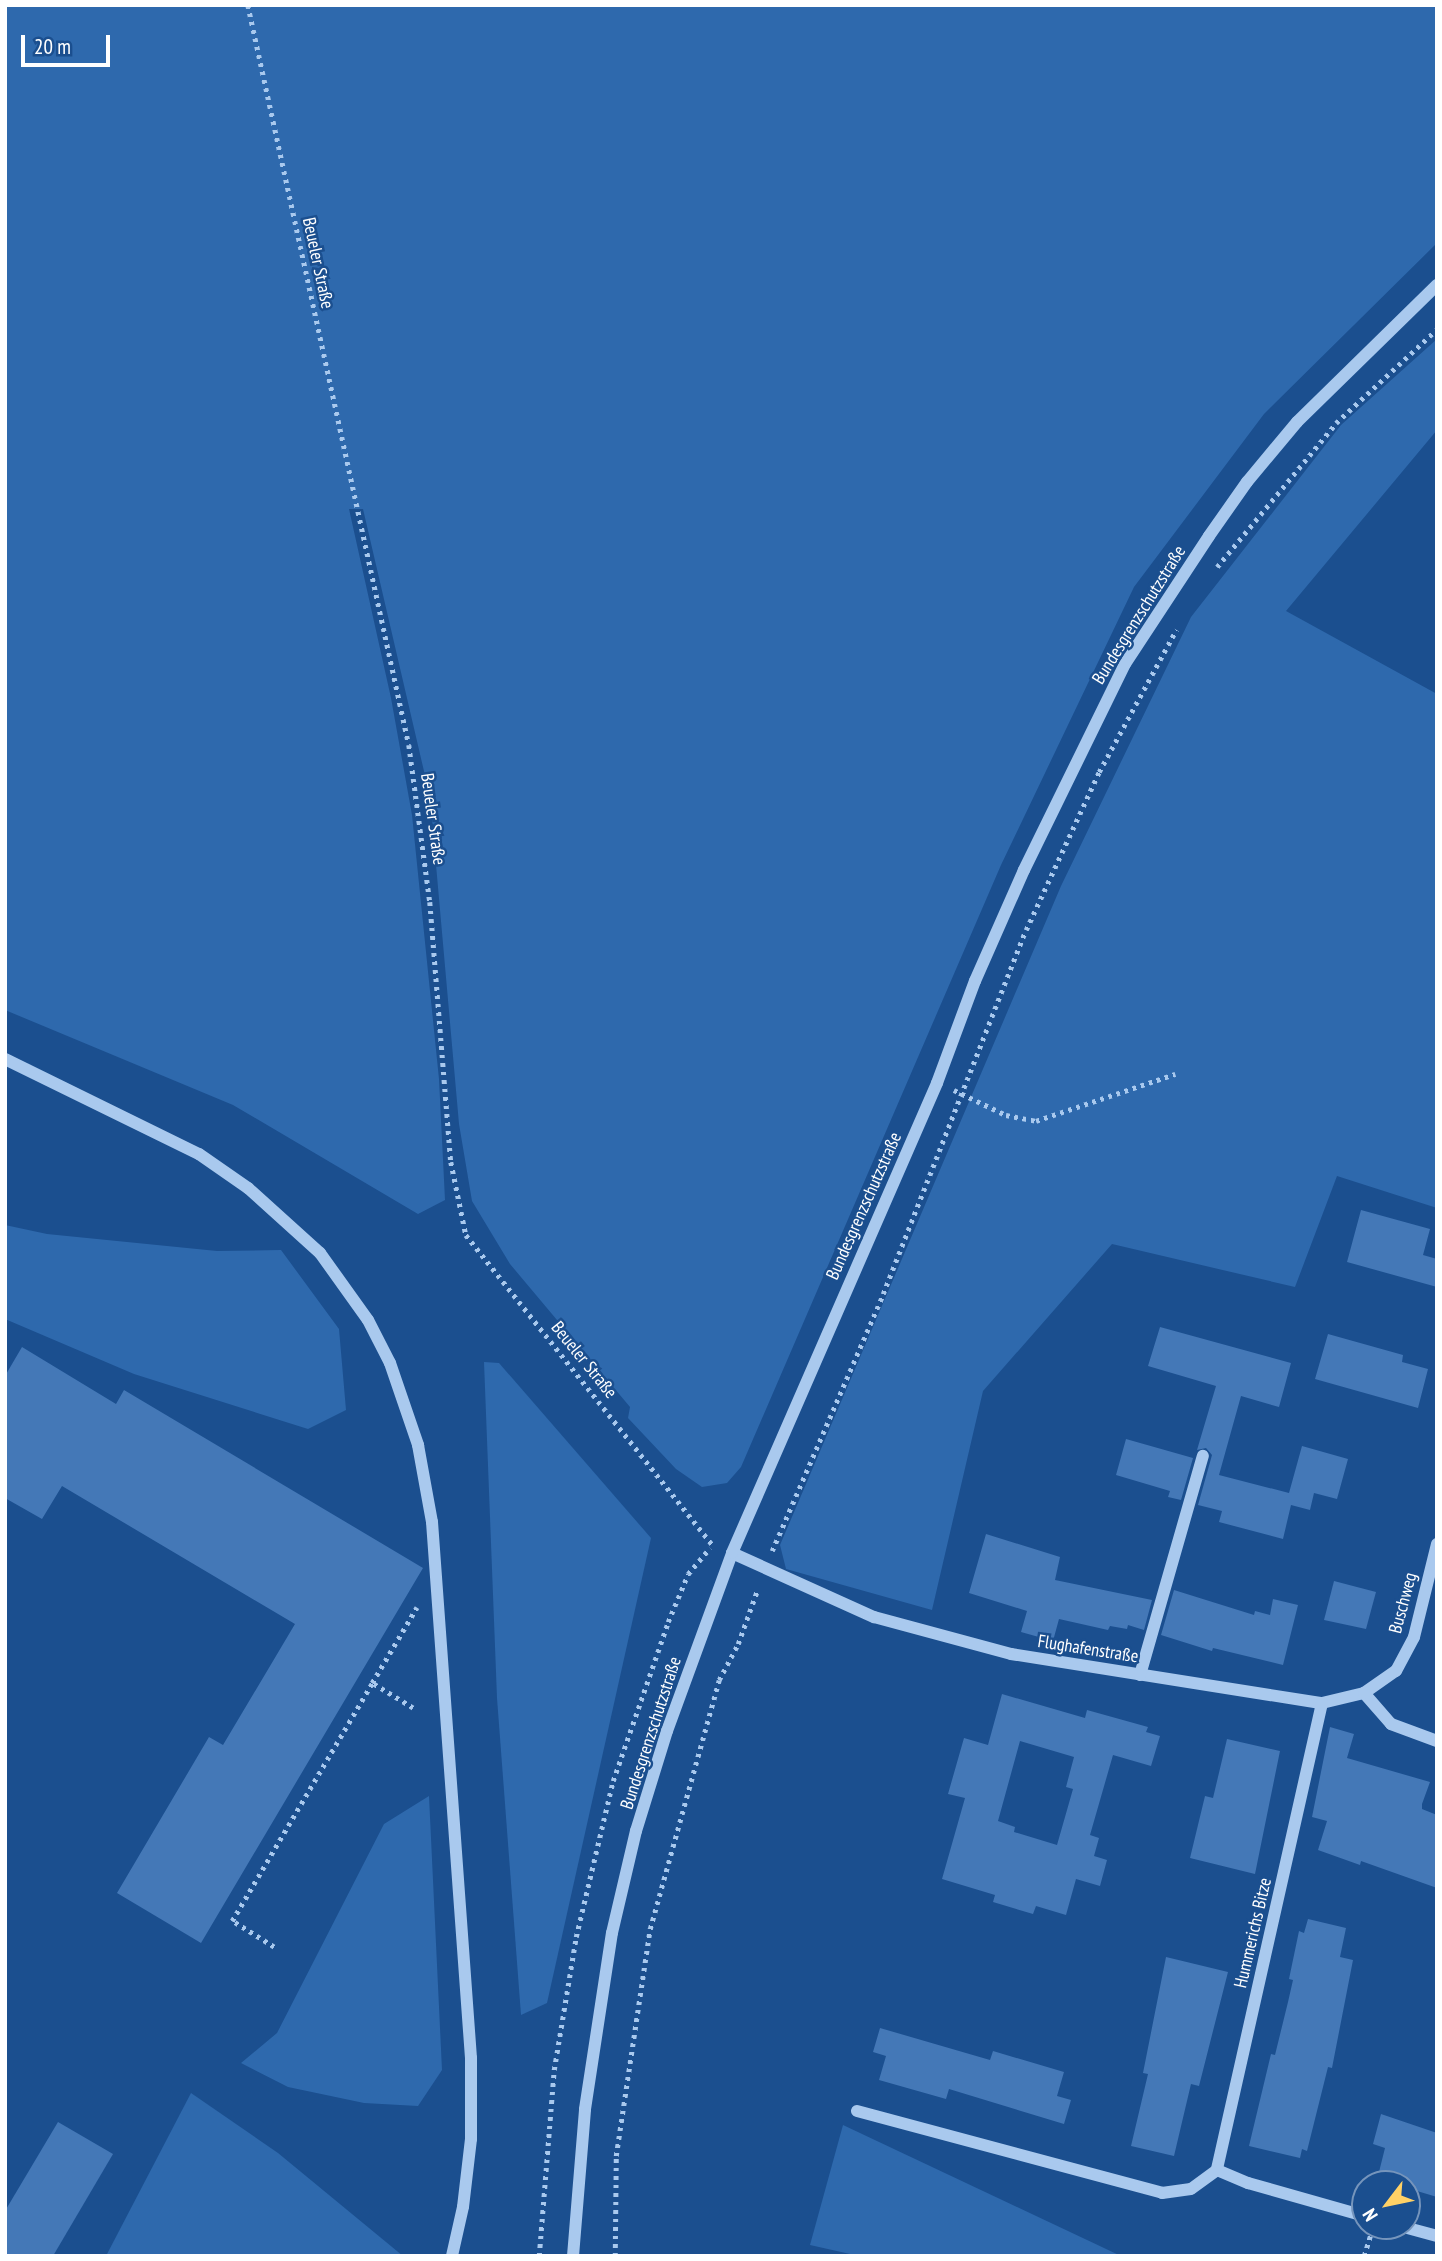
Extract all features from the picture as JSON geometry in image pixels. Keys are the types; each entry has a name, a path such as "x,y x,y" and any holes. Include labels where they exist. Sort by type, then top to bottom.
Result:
{"street":[{"name":"Bundesgrenzschutzstraße","path":"573,2256 585,2109 612,1933 636,1831 667,1731 732,1553 937,1083 975,981 1024,870 1125,664 1247,482 1297,422 1437,285"},
{"path":"5,1059 199,1154 248,1188 320,1252 368,1320 390,1363 407,1407 427,1489 438,1593 471,2059 471,2139 463,2207 452,2256"},
{"path":"1140,1675 1203,1456"},
{"name":"Buschweg","path":"1364,1693 1396,1671 1414,1637 1437,1544"},
{"name":"Flughafenstraße","path":"732,1553 874,1617 1012,1654 1322,1703 1364,1693"},
{"path":"1364,1693 1391,1724 1437,1741"},
{"name":"Hummerichs Bitze","path":"1217,2170 1322,1703"},
{"path":"857,2111 1162,2193 1191,2189 1217,2170 1248,2183 1351,2212"}],"path":[{"name":"Beueler Straße","path":"248,5 407,733 430,902 451,1162 466,1235 712,1544 732,1553"},
{"path":"1214,571 1268,502 1336,424 1437,329"},
{"path":"615,2256 616,2156 650,1929 719,1680 738,1644 765,1568 883,1294 1026,930 1099,772 1179,624"},
{"path":"937,1083 1006,1115 1036,1121 1175,1074"},
{"path":"274,1947 232,1921 414,1609 438,1593"},
{"path":"372,1683 413,1708"}],"shaded area":[{"path":"5,5 1437,5 1437,243 1264,414 1134,587 1001,865 741,1467 727,1483 702,1487 676,1469 628,1418 630,1407 510,1264 472,1201 459,1124 430,797 363,509 349,509 391,698 412,815 439,1079 445,1200 418,1214 233,1105 5,1010"},
{"path":"1437,339 1437,430 1286,611 1437,694 1437,1208 1337,1176 1295,1287 1112,1244 983,1391 932,1610 786,1569 780,1545 1061,886 1191,617 1341,425"},
{"path":"5,1225 47,1234 217,1251 281,1250 339,1329 346,1410 308,1429 134,1374 5,1319"},
{"path":"484,1362 499,1363 651,1538 547,2003 521,2015 497,1698"},
{"path":"429,1796 442,2070 418,2106 364,2103 288,2087 241,2063 277,2033 384,1824"},
{"path":"191,2093 278,2153 403,2256 106,2256"},
{"path":"843,2125 1121,2256 859,2256 810,2245"}],"building":[{"path":"1361,1210 1430,1229 1423,1255 1437,1259 1437,1287 1347,1262"},
{"path":"1160,1327 1291,1363 1279,1407 1241,1396 1219,1475 1289,1493 1302,1446 1348,1459 1337,1499 1314,1493 1310,1510 1291,1505 1283,1539 1219,1522 1222,1511 1198,1505 1212,1455 1206,1448 1197,1450 1216,1386 1148,1366"},
{"path":"1328,1334 1403,1355 1402,1362 1428,1369 1418,1408 1315,1379"},
{"path":"22,1347 116,1404 124,1390 423,1568 201,1943 117,1893 209,1737 223,1745 295,1624 62,1486 42,1519 5,1498 5,1376"},
{"path":"1126,1439 1193,1458 1181,1500 1168,1497 1170,1491 1116,1475"},
{"path":"986,1534 1060,1557 1055,1580 1152,1600 1144,1630 1128,1625 1127,1629 1110,1626 1108,1630 1059,1619 1053,1641 1021,1632 1027,1611 969,1593"},
{"path":"1334,1581 1376,1592 1366,1629 1324,1620"},
{"path":"1174,1590 1254,1615 1255,1611 1270,1615 1273,1599 1298,1605 1283,1665 1213,1648 1212,1651 1161,1635"},
{"path":"1002,1694 1085,1718 1087,1710 1148,1727 1146,1732 1160,1736 1151,1766 1113,1755 1090,1835 1099,1838 1094,1856 1107,1860 1100,1886 1076,1879 1066,1915 1036,1906 1033,1914 993,1902 995,1895 942,1879 965,1798 948,1794 964,1738 988,1745","holes":["1020,1741 1074,1757 1066,1787 1073,1789 1057,1845 1014,1832 1015,1827 998,1821"]},
{"path":"1330,1727 1354,1734 1347,1758 1430,1782 1422,1809 1437,1815 1437,1888 1361,1861 1360,1865 1318,1850 1327,1821 1312,1817"},
{"path":"1227,1739 1280,1751 1255,1874 1190,1858 1205,1796 1213,1798"},
{"path":"1308,1919 1346,1928 1340,1957 1353,1960 1332,2068 1328,2067 1307,2151 1302,2149 1300,2158 1249,2146 1271,2054 1275,2055 1288,2002 1293,1980 1289,1979 1299,1931 1304,1933"},
{"path":"1166,1957 1228,1972 1199,2086 1191,2084 1174,2156 1131,2146 1148,2074 1143,2073"},
{"path":"880,2028 990,2060 993,2051 1064,2072 1057,2096 1071,2100 1064,2124 949,2089 946,2099 879,2080 886,2056 873,2052"},
{"path":"1381,2114 1437,2133 1437,2197 1421,2192 1421,2170 1380,2170 1385,2148 1373,2144"},
{"path":"58,2122 113,2154 53,2256 5,2256 5,2211"}]}
